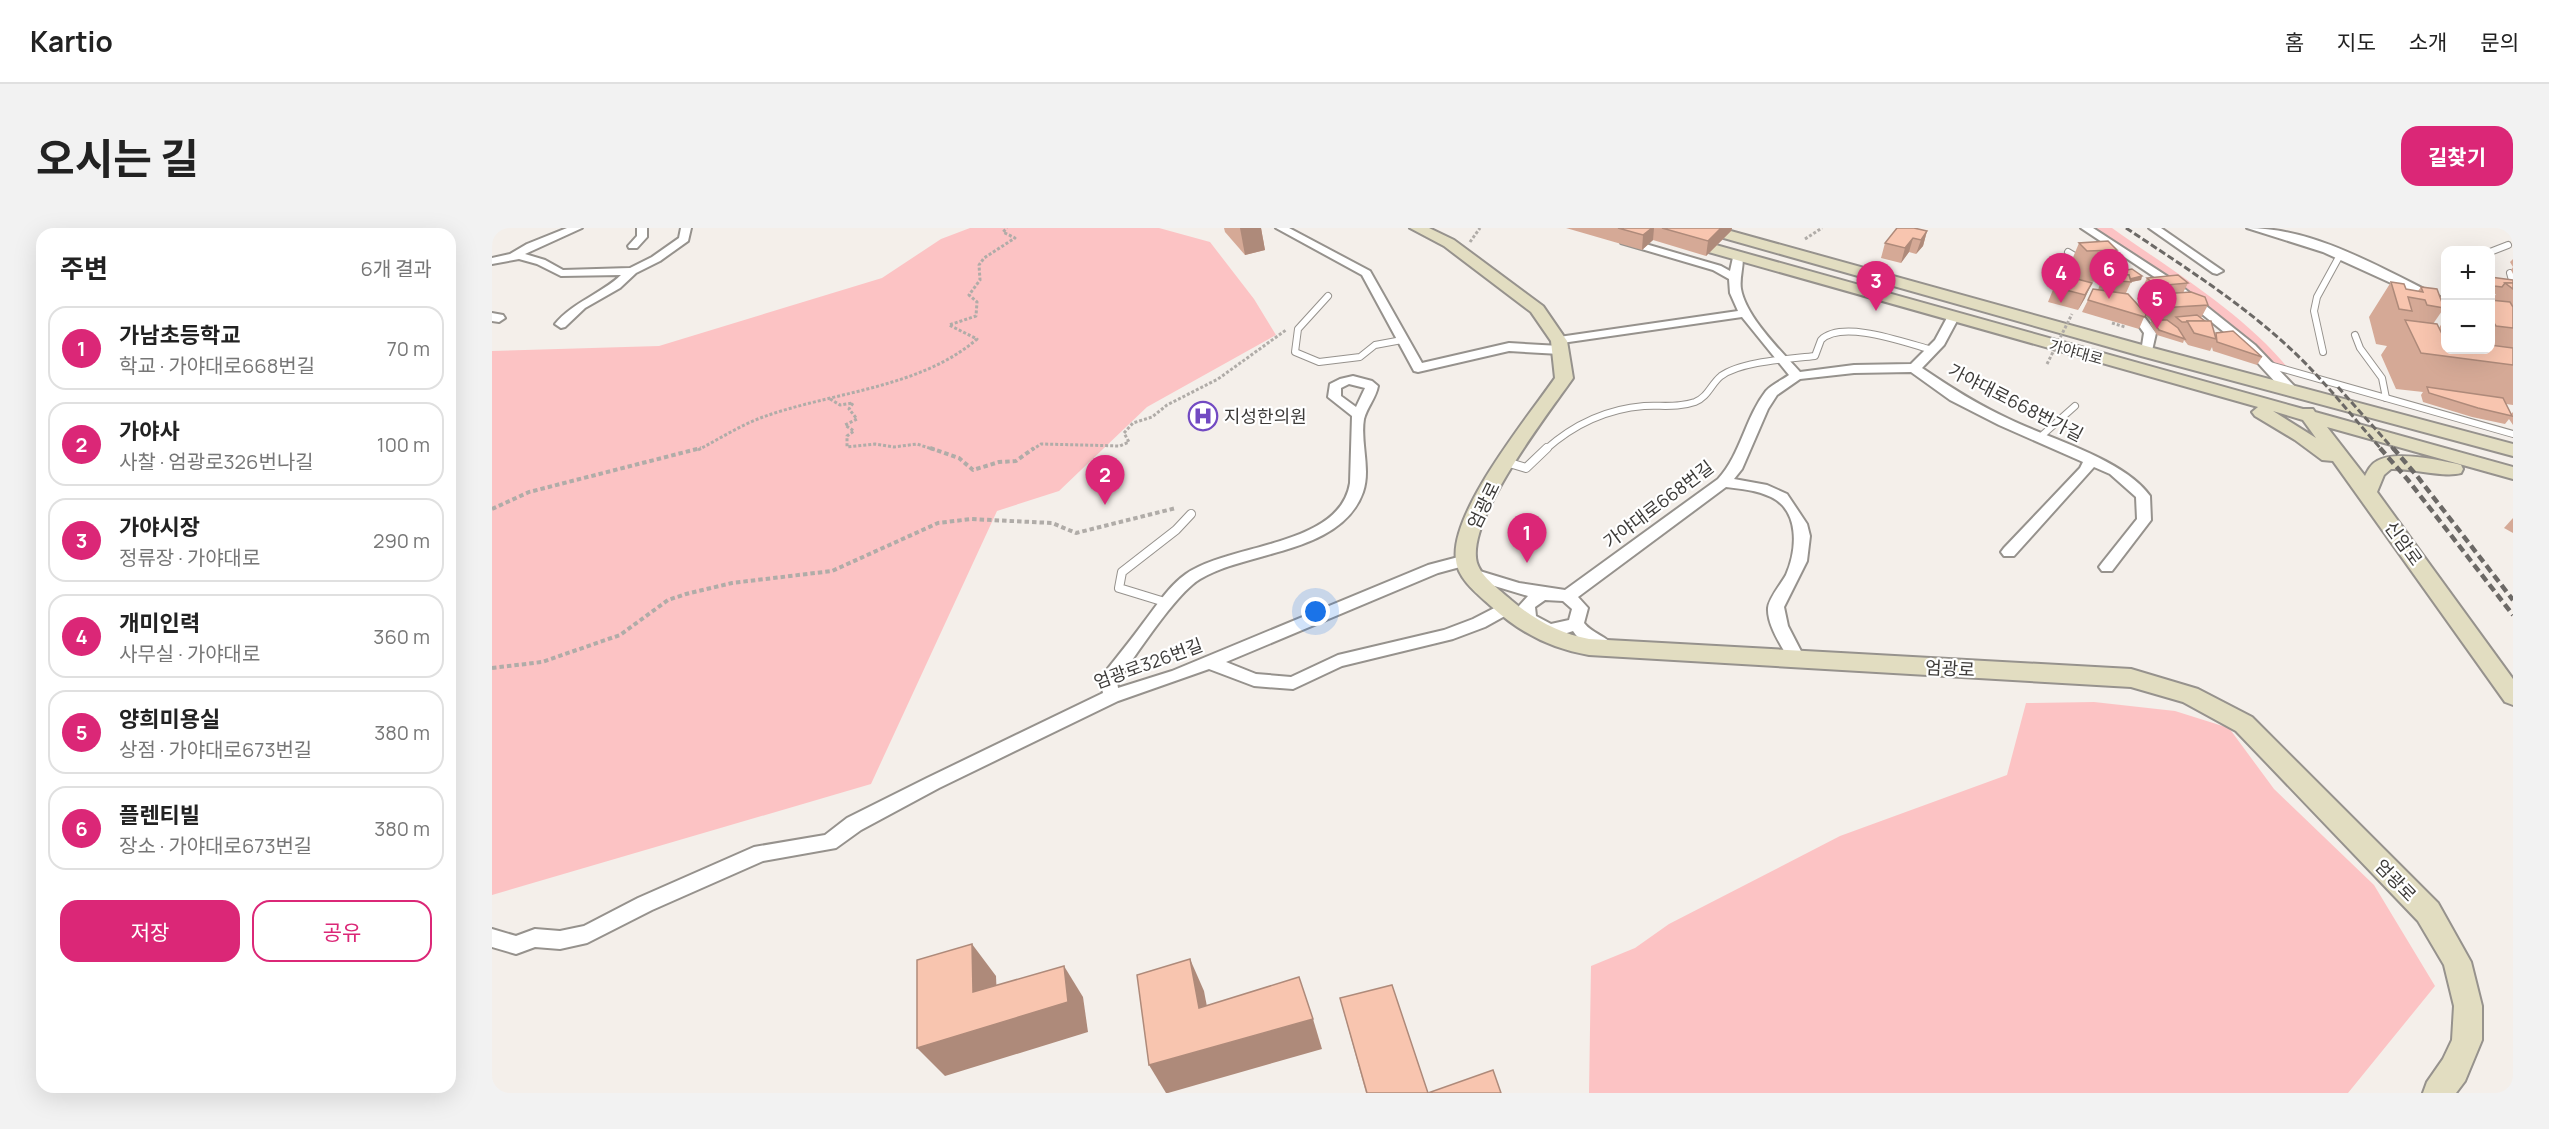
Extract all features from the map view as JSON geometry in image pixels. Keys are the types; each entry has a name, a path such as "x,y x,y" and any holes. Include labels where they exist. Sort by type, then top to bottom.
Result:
{"main road":[{"name":"엄광로","path":"1417,228 1449,243 1537,309 1560,345 1564,378 1506,462 1474,518 1466,543 1469,567 1484,588 1506,608 1559,639 1580,645 2131,678 2190,695 2244,724 2428,912 2457,962 2468,1006 2467,1040 2454,1070 2438,1093"},
{"name":"가야대로","path":"1639,228 2309,417 2453,462 2513,473"},
{"name":"가야대로","path":"1704,228 2292,392 2513,450"},
{"path":"2179,381 2322,435 2453,462 2513,482"},
{"name":"신암로","path":"2292,392 2322,435 2367,492 2513,696"},
{"path":"2254,408 2302,436 2352,473"},
{"path":"2448,433 2430,435 2431,444 2453,462"},
{"path":"2367,492 2376,472 2386,464 2432,465 2453,462"}],"street":[{"path":"512,258 531,246 577,228"},
{"path":"633,246 642,237 642,228"},
{"path":"561,324 581,306 616,286 632,271 656,259 684,239 686,228"},
{"path":"1281,228 1366,273 1418,368 1509,347 1560,345 1746,313"},
{"path":"2086,228 2172,284 2251,348 2292,392"},
{"path":"2154,228 2217,271"},
{"path":"2252,228 2305,241 2340,255 2441,303"},
{"path":"1612,237 1717,268 1735,278"},
{"path":"1738,255 1736,293 1746,313 1797,376"},
{"path":"492,261 519,256 541,262 561,273 632,271"},
{"path":"2125,299 2150,333 2147,352"},
{"path":"1914,368 1940,342 1953,317"},
{"name":"가야대로668번길","path":"1568,596 1723,482 1735,469 1761,409 1772,392 1797,376 1854,369 1914,368"},
{"name":"가야대로668번가길","path":"1914,368 1955,397 2090,461 2086,470 2009,552"},
{"path":"1112,696 1108,680 1168,603 1195,575 1229,560 1320,530 1345,512 1356,491 1359,415 1371,396 1372,386 1361,380 1341,381 1334,392 1334,397 1359,415"},
{"path":"2090,461 2115,471 2143,496 2145,507 2144,520 2107,567"},
{"path":"1723,482 1755,487 1783,497 1798,519 1803,547 1796,570 1776,607 1780,626 1797,659"},
{"path":"1469,567 1497,584 1520,590 1549,593 1568,596 1580,608 1576,623 1566,630 1551,631 1537,627 1528,618 1527,606 1535,597 1549,593"},
{"name":"엄광로326번길","path":"492,938 516,945 535,938 560,940 587,934 645,904 761,853 829,842 854,824 943,778 1112,696 1178,675 1433,569 1469,567"},
{"path":"1209,662 1254,680 1293,683 1338,661 1447,635 1479,623 1506,608"},
{"path":"1576,623 1584,635 1607,648"}],"lane":[{"path":"2495,250 2508,245"},
{"path":"2068,252 2088,266"},
{"path":"2323,352 2314,311 2317,297 2340,255"},
{"path":"2510,273 2513,284"},
{"path":"1328,296 1298,329 1295,352 1319,362 1360,357 1375,345 1402,340"},
{"path":"2495,297 2513,298"},
{"path":"1506,462 1526,468 1552,441 1586,420 1642,406 1685,404 1701,399 1722,375 1783,360 1815,357 1817,345 1825,336 1851,331 1932,350"},
{"path":"2355,335 2360,348 2382,378 2386,398"},
{"path":"2266,364 2513,434"},
{"path":"2039,438 2075,406"},
{"path":"1168,603 1119,588 1122,572 1176,530 1191,514"}],"path":[{"path":"492,509 530,492 571,483 593,474 635,467 668,454 696,451 762,417 913,375 972,345 977,339 949,325 976,316 977,302 969,295 980,280 979,265 984,258 1016,238 1003,232 1007,228"},
{"path":"1805,239 1822,228"},
{"path":"2047,364 2072,314"},
{"path":"829,398 840,405 853,403 849,410 857,419 845,425 854,431 848,436 847,447 875,444 894,447 917,444 959,458 973,470 999,462 1016,461 1041,444 1120,446 1129,442 1124,433 1133,423 1152,417 1167,405 1218,379 1282,331 1304,322"},
{"path":"492,668 542,662 621,635 668,600 686,594 732,583 832,571 938,523 971,519 1052,523 1076,533 1178,508 1191,514"}],"shaded area":[{"path":"970,228 1159,228 1210,242 1254,299 1276,335 1147,407 1059,491 997,511 871,784 492,895 492,351 659,346 882,278 941,239"},
{"path":"2090,228 2112,228 2181,276 2249,328 2288,368 2266,364 2251,348"},
{"path":"2094,702 2175,711 2229,728 2274,789 2374,885 2435,986 2348,1093 1589,1093 1591,966 1635,948 1669,924 1840,836 2007,775 2026,703"}],"building":[{"path":"1618,228 1652,228 1643,235"},
{"path":"1662,228 1721,228 1708,241"},
{"path":"1897,228 1927,231 1921,240 1913,238 1905,248 1885,243"},
{"path":"2108,241 2117,250 2087,251 2079,243"},
{"path":"2132,269 2142,276 2130,279 2129,275 2116,272"},
{"path":"2105,272 2129,275 2131,282 2108,280"},
{"path":"2062,275 2092,283 2085,295 2054,287"},
{"path":"2178,275 2188,283 2156,286 2147,278"},
{"path":"2495,278 2513,280 2513,283 2505,283 2502,287 2495,286"},
{"path":"2391,282 2404,284 2406,289 2423,292 2421,287 2437,289 2441,300 2441,307 2427,305 2425,300 2408,297 2412,311 2399,309"},
{"path":"2505,283 2513,283 2513,289"},
{"path":"2093,289 2128,294 2146,314 2145,317 2088,300"},
{"path":"2191,292 2205,297 2208,305 2160,308 2147,295"},
{"path":"2495,300 2510,302 2513,307 2513,328 2496,326"},
{"path":"2197,315 2205,321 2182,322 2176,317"},
{"path":"2152,320 2167,320 2178,328 2185,339 2159,330"},
{"path":"2405,320 2437,324 2441,332 2441,354 2495,354 2495,346 2513,348 2513,365 2421,353"},
{"path":"2187,321 2211,321 2216,339 2194,333"},
{"path":"2233,331 2262,357 2217,342 2216,333"},
{"path":"2427,387 2503,398 2512,416 2429,393"},
{"path":"972,944 973,992 1064,966 1068,1002 917,1048 917,960"},
{"path":"1190,959 1199,1008 1299,977 1313,1019 1149,1065 1137,975"},
{"path":"1392,985 1428,1093 1367,1093 1340,998"},
{"path":"1493,1070 1501,1093 1428,1093"}],"railway":[{"path":"2126,228 2221,293 2289,347 2382,450"},
{"path":"2338,387 2394,450"},
{"path":"2380,448 2408,480 2513,615"},
{"path":"2393,448 2513,600"}],"place":[{"name":"플렌티빌","path":"2109,299"},
{"name":"개미인력","path":"2061,303"},
{"name":"가야시장","path":"1876,311"},
{"name":"양희미용실","path":"2157,329"},
{"name":"지성한의원","path":"1203,416"},
{"name":"가야사","path":"1105,505"},
{"name":"가남초등학교","path":"1527,563"}]}
